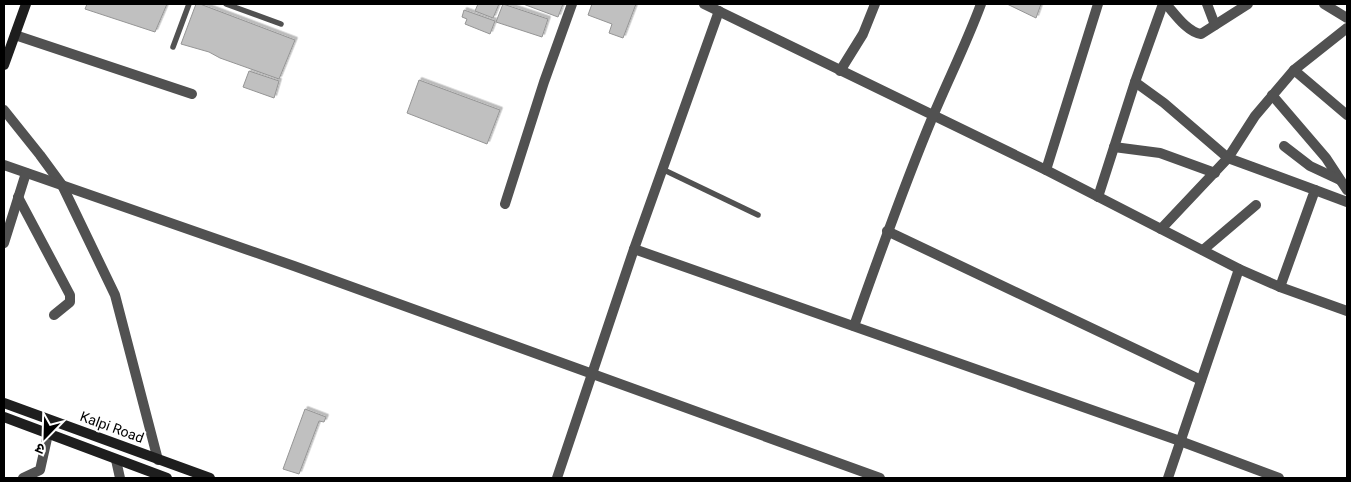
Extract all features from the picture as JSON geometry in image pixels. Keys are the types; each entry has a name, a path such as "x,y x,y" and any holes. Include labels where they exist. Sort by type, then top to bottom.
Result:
{"main road":[{"path":"4,65 26,4"},
{"name":"Kalpi Road","path":"4,402 210,478"},
{"name":"Kalpi Road","path":"4,417 167,478"}],"street":[{"path":"506,204 544,82 572,4"},
{"path":"840,70 863,34 875,4"},
{"path":"854,326 887,231 933,116 972,28 980,4"},
{"path":"1046,170 1098,4"},
{"path":"1098,197 1135,82 1164,4 1196,33 1201,34 1248,4"},
{"path":"1207,4 1215,25"},
{"path":"1324,4 1347,18"},
{"path":"557,478 662,169 712,6 1046,170 1239,269 1280,287 1347,311"},
{"path":"1162,229 1167,221 1228,158 1255,116 1294,70 1347,28"},
{"path":"15,35 192,94"},
{"path":"1294,70 1347,114"},
{"path":"1135,82 1169,107 1228,158 1347,202"},
{"path":"1272,95 1326,158 1347,190"},
{"path":"4,110 62,185 115,295 158,460"},
{"path":"1284,146 1319,171 1341,180"},
{"path":"1114,147 1160,153 1215,173"},
{"path":"4,165 294,266 880,478"},
{"path":"4,243 26,173"},
{"path":"1280,287 1315,190"},
{"path":"18,197 70,295 70,302 54,315"},
{"path":"1203,250 1256,205"},
{"path":"887,231 1201,380"},
{"path":"634,249 1180,441 1279,478"},
{"path":"1168,478 1239,269"},
{"path":"23,478 40,470 48,434"},
{"path":"116,460 120,478"}],"lane":[{"path":"173,46 189,4"},
{"path":"226,4 281,24"},
{"path":"662,169 758,215"}],"building":[{"path":"87,4 167,4 155,32 85,9"},
{"path":"196,4 295,40 279,79 220,58 209,52 181,44"},
{"path":"478,4 499,4 493,18 475,11"},
{"path":"503,4 548,19 542,37 496,22"},
{"path":"523,4 563,4 558,17"},
{"path":"592,4 636,4 623,38 609,33 612,24 588,15"},
{"path":"1007,4 1041,4 1036,18"},
{"path":"464,10 495,21 490,34 465,24 467,19 462,17"},
{"path":"249,71 279,81 274,98 243,87"},
{"path":"419,80 500,110 487,144 407,113"},
{"path":"305,409 326,417 324,422 319,421 299,474 283,469"}]}
